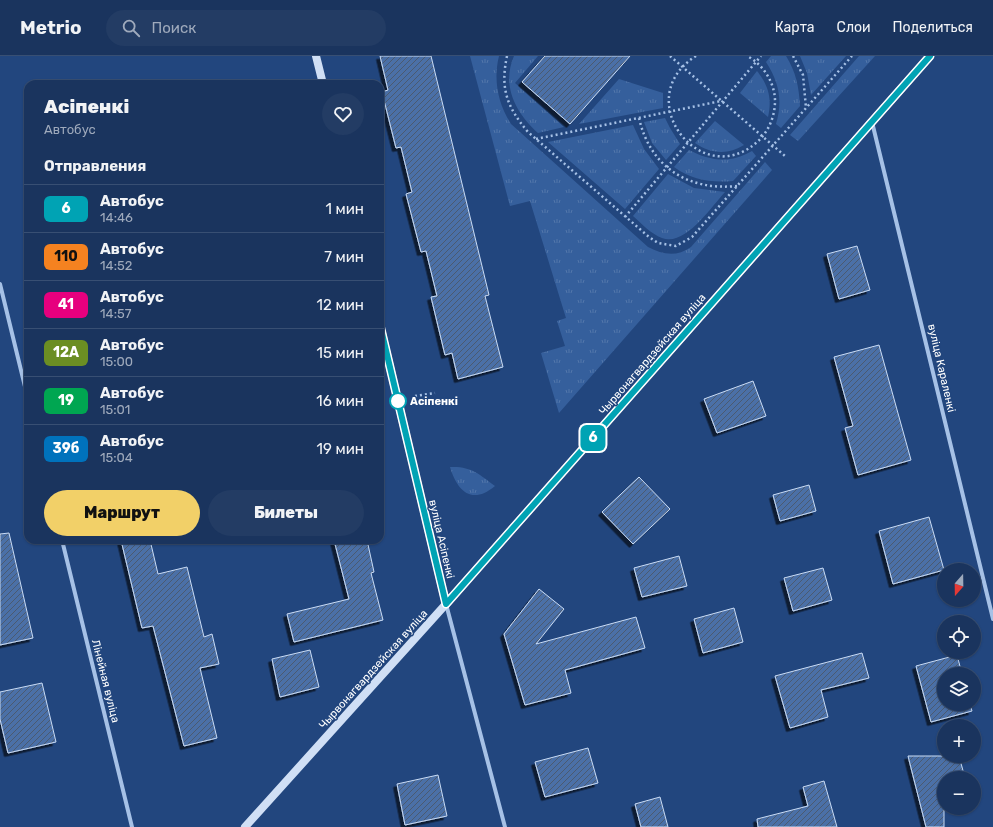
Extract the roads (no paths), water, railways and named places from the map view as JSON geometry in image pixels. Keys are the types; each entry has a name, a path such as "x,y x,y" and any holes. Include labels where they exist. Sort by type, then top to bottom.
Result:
{"main road":[{"path":"316,56 322,80"},
{"name":"Чырвонагвардзейская вуліца","path":"245,827 446,604 930,56"},
{"name":"вуліца Асіпенкі","path":"384,342 446,604"}],"street":[{"name":"вуліца Караленкі","path":"872,122 993,619"},
{"path":"0,284 24,383"},
{"name":"Лінейная вуліца","path":"63,544 132,827"},
{"name":"вуліца Асіпенкі","path":"446,604 505,827"}],"place":[{"name":"Асіпенкі","path":"398,401"}]}
